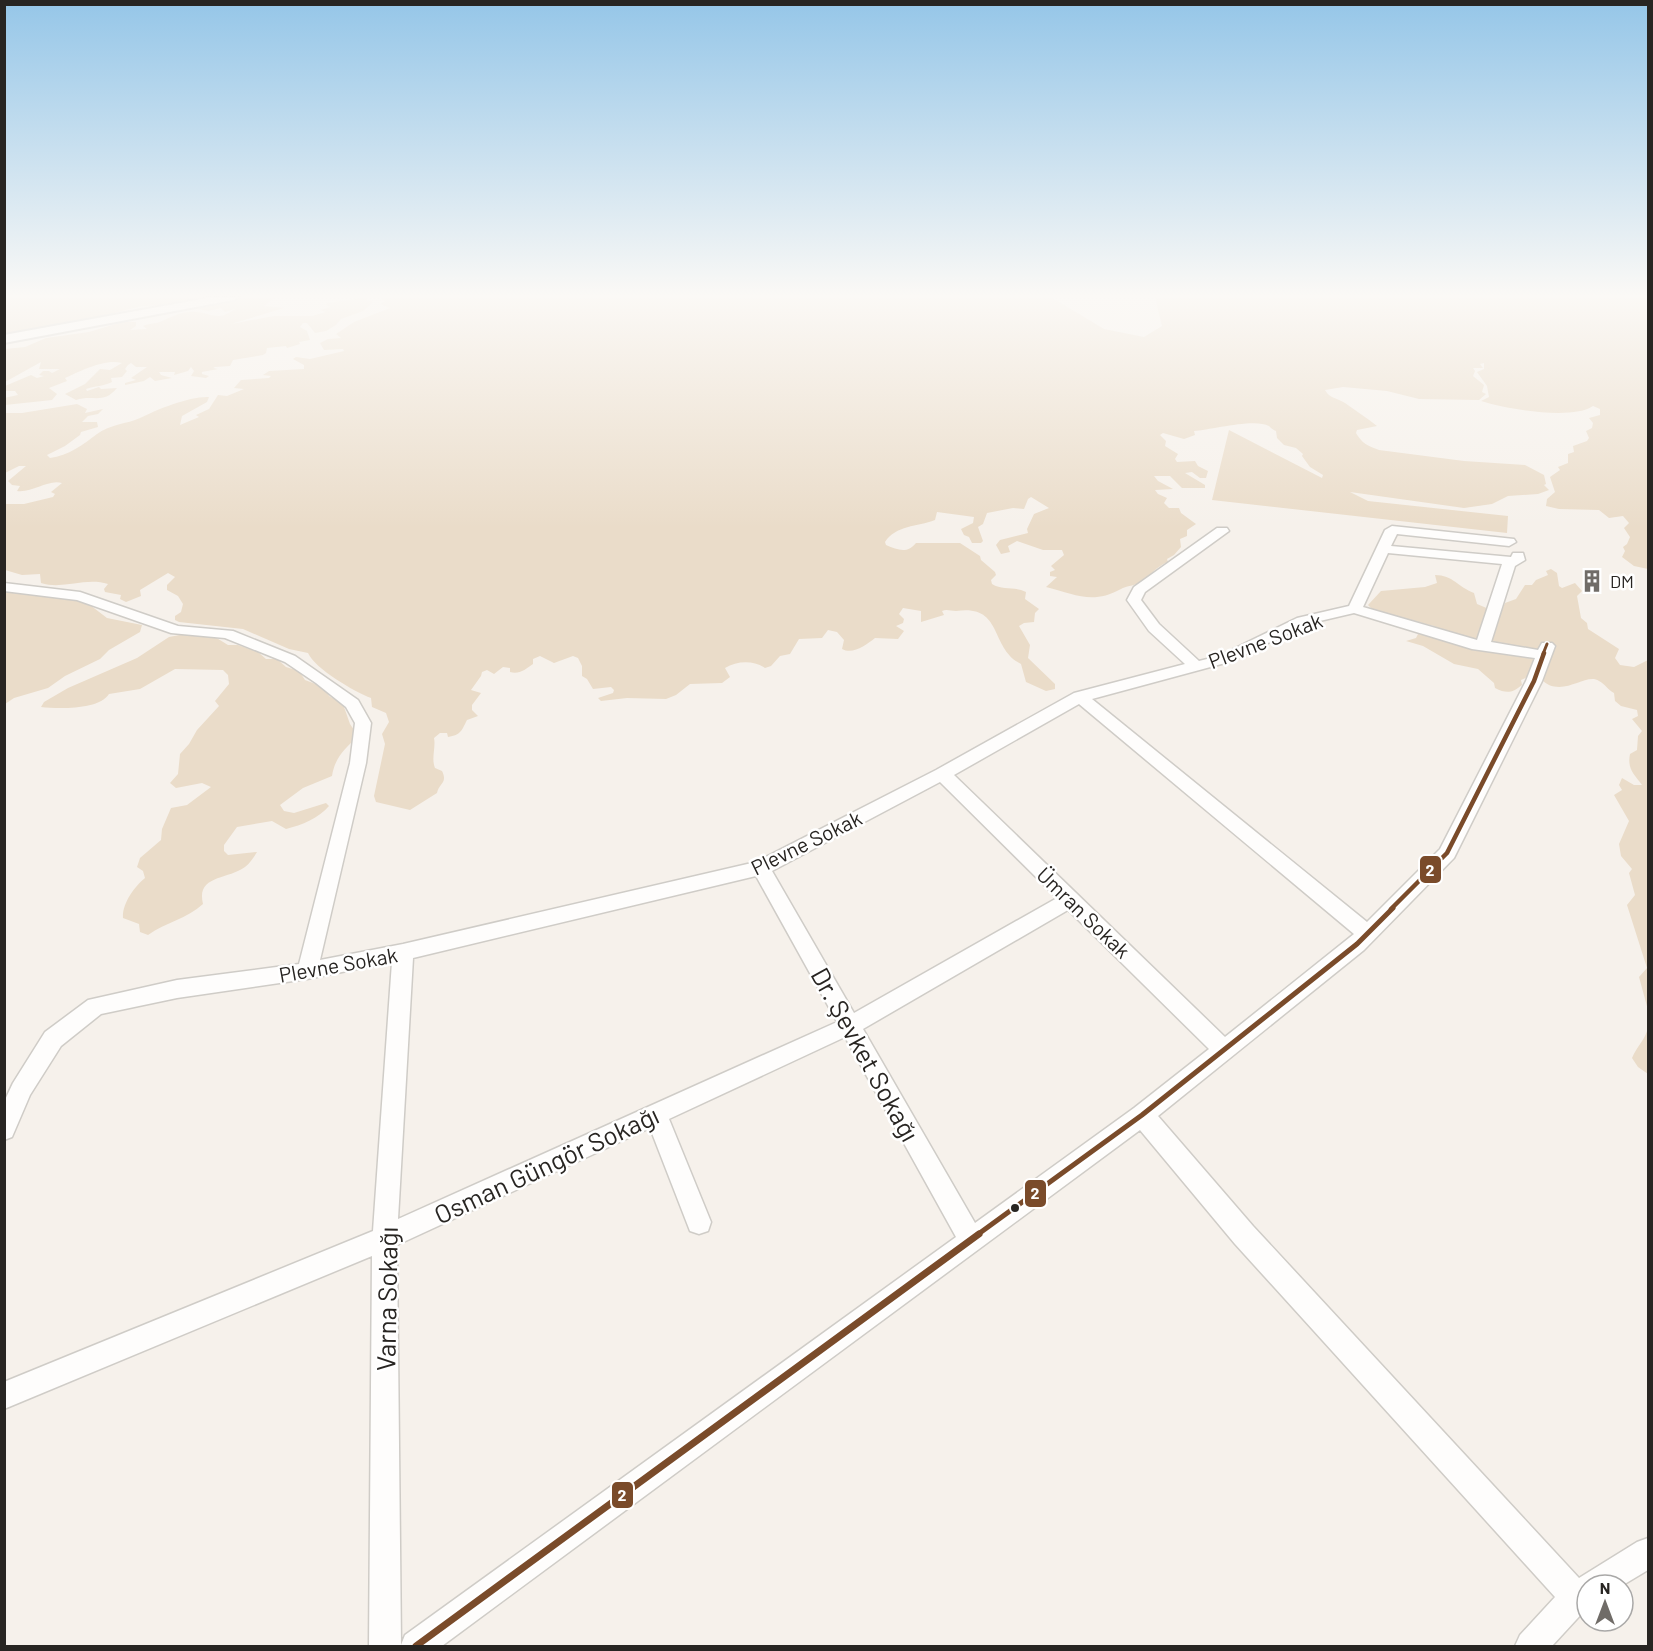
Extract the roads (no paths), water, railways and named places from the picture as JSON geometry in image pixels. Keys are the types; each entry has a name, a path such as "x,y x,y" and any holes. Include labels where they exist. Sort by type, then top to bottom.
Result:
{"street":[{"path":"1355,609 1392,530 1513,550"},
{"path":"1196,666 1154,627 1134,600 1139,590 1222,531"},
{"path":"1383,549 1513,550"},
{"path":"1483,645 1513,550"},
{"path":"4,587 80,596 176,630 228,634 290,659 322,680 352,704 363,723 358,763 307,972"},
{"name":"Plevne Sokak","path":"4,1130 21,1090 53,1039 95,1006 177,988 307,972 403,952 761,868 942,774 1080,697 1224,659 1302,621 1355,609 1483,645 1545,649 1534,681 1447,853 1368,934"},
{"path":"416,1647 1142,1115 1225,1051 1368,934 1080,697"},
{"name":"Ümran Sokak","path":"942,774 1225,1051"},
{"name":"Dr. Şevket Sokağı","path":"761,868 971,1240"},
{"name":"Osman Güngör Sokağı","path":"4,1396 385,1238 850,1025 1071,899"},
{"name":"Varna Sokağı","path":"385,1647 385,1238 403,952"},
{"path":"656,1114 699,1222"},
{"path":"1142,1115 1244,1235 1575,1580"},
{"path":"1615,1573 1648,1553"},
{"path":"1531,1647 1575,1602"}],"place":[{"name":"DM","path":"1592,581"}]}
